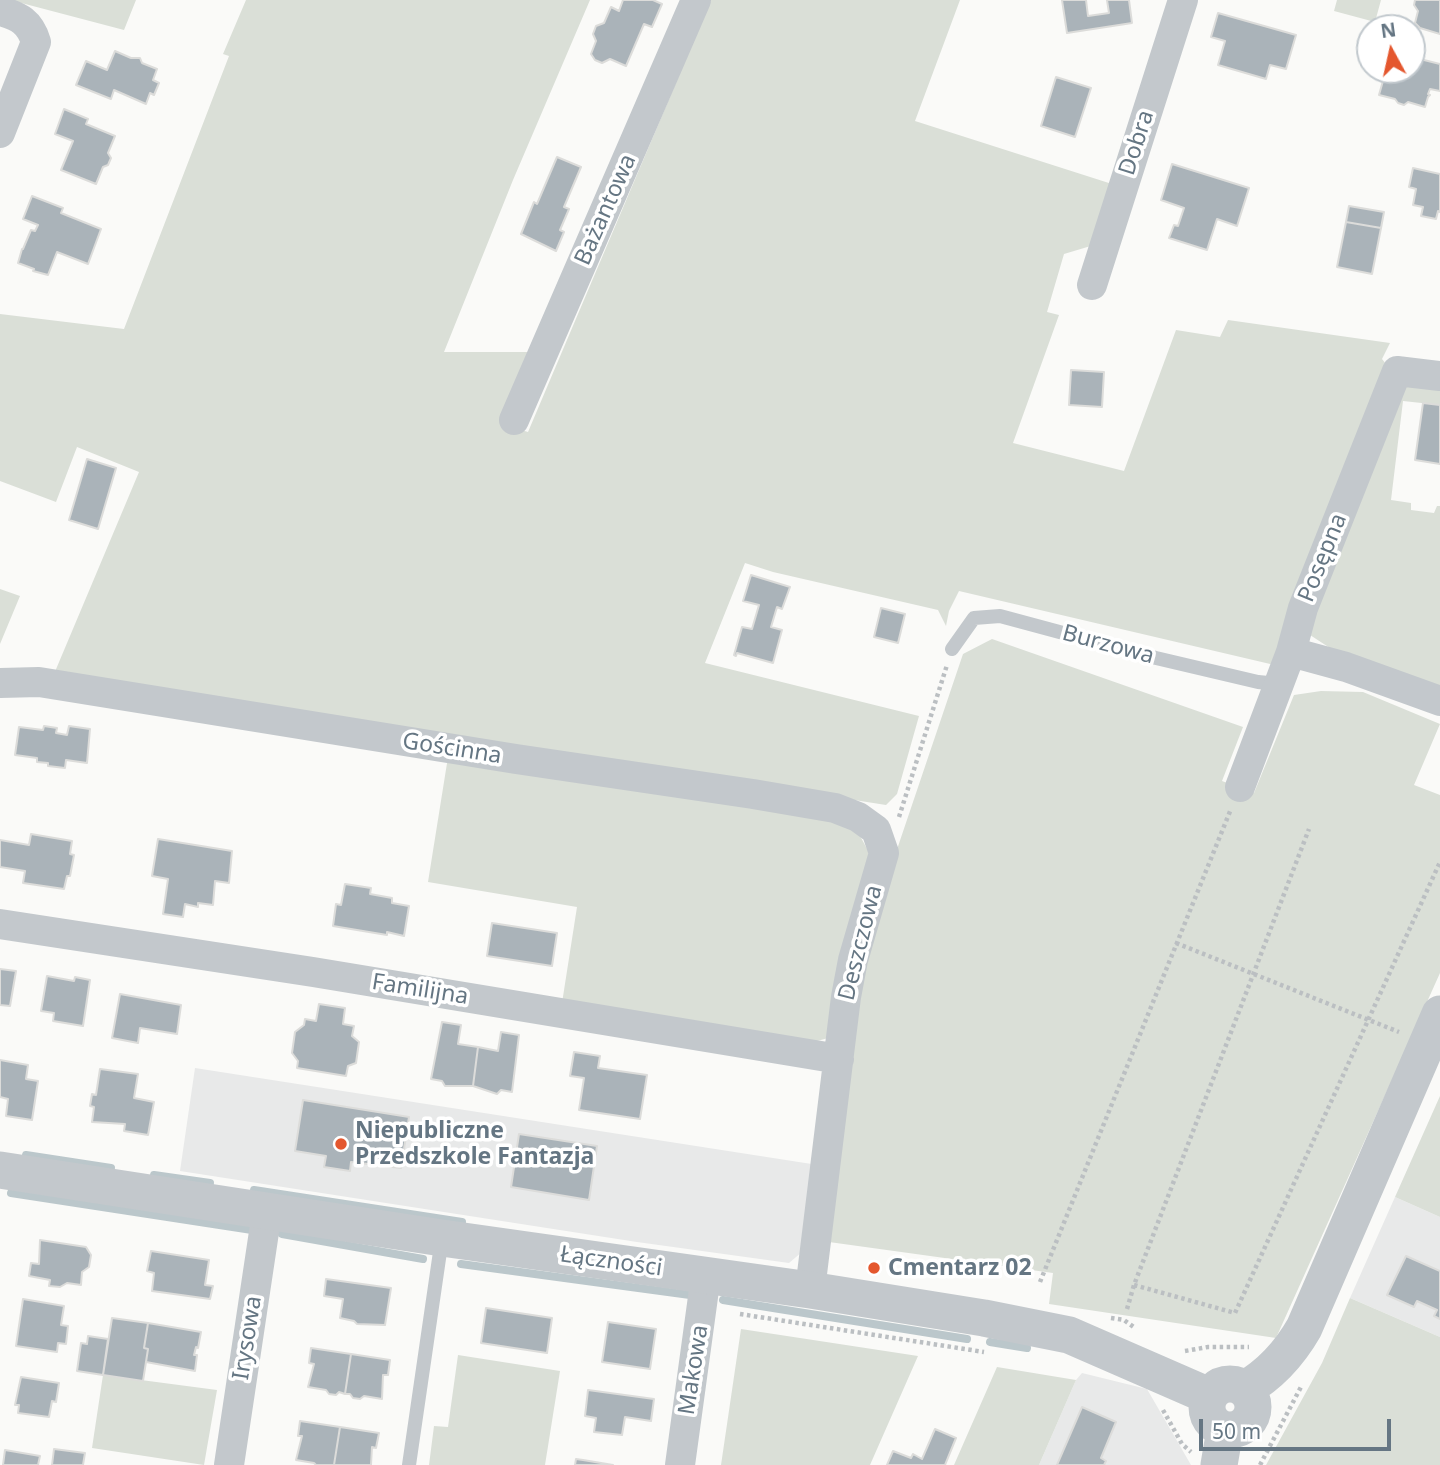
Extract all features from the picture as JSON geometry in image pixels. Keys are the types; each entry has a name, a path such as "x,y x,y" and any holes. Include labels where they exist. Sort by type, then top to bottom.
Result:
{"street":[{"name":"Bażantowa","path":"514,420 696,0"},
{"name":"Dobra","path":"1092,285 1183,0"},
{"path":"0,11 10,13 28,24 36,42 0,133"},
{"name":"Posępna","path":"1240,787 1291,652 1303,608 1397,371 1440,376"},
{"path":"1291,652 1346,667 1440,701"},
{"name":"Gościnna","path":"0,684 39,682 835,808 859,817 876,830 884,853"},
{"name":"Deszczowa","path":"810,1290 853,960 884,853"},
{"name":"Familijna","path":"0,924 457,995 839,1059"},
{"path":"1245,1389 1262,1379 1288,1353 1304,1328 1434,1029"},
{"name":"Łączności","path":"0,1172 810,1290 1069,1335 1209,1396"},
{"name":"Irysowa","path":"229,1465 267,1212"},
{"name":"Makowa","path":"680,1465 706,1275"},
{"path":"1236,1384 1245,1389 1252,1399 1253,1411 1248,1422 1212,1449 1215,1425 1209,1417 1209,1396 1216,1388 1236,1384"}],"lane":[{"name":"Burzowa","path":"952,649 974,618 1000,616 1169,661 1258,682 1279,684"},
{"path":"409,1465 442,1238"}],"path":[{"name":"Deszczowa","path":"884,853 894,836 952,649"},
{"path":"1040,1282 1240,787"},
{"path":"1127,1310 1134,1285 1309,829"},
{"path":"1134,1285 1235,1313 1440,862"},
{"path":"1176,943 1369,1020 1434,1029"},
{"path":"1175,1353 1208,1347 1269,1347 1288,1353"},
{"path":"1161,1405 1182,1444 1212,1449"}],"shaded area":[{"path":"10,0 136,0 124,30"},
{"path":"246,0 590,0 513,180 444,352 536,352 515,428 528,432 711,0 960,0 915,121 1112,184 1094,245 1064,254 1047,312 1059,315 1013,443 1124,471 1176,330 1220,337 1228,320 1390,343 1382,359 1390,369 1283,667 959,591 949,611 946,626 938,610 773,572 745,563 705,663 919,716 897,794 886,805 54,674 139,472 77,447 56,502 0,481 0,314 124,329 229,56 223,54"},
{"path":"1337,0 1381,0 1377,14 1356,14 1356,17 1334,11"},
{"path":"1407,383 1440,384 1440,405 1403,401 1391,500 1411,503 1411,510 1434,513 1437,506 1440,506 1440,688 1330,648 1310,635 1307,622"},
{"path":"0,589 20,596 0,644"},
{"path":"992,639 1243,727 1222,781 1254,793 1294,695 1321,691 1363,692 1440,724 1414,785 1440,795 1440,973 1276,1338 1049,1304 1053,1273 829,1242 862,953 963,654"},
{"path":"448,757 836,819 859,834 872,858 832,1037 817,1041 562,1003 577,907 428,882"},
{"path":"195,1068 818,1165 809,1246 789,1263 180,1171"},
{"path":"1440,1096 1440,1217 1395,1197"},
{"path":"1395,1197 1440,1217 1440,1337 1350,1298"},
{"path":"1350,1298 1440,1337 1440,1465 1266,1465 1322,1363"},
{"path":"741,1329 918,1356 870,1465 721,1465"},
{"path":"458,1355 560,1371 545,1465 429,1465 434,1426 448,1427"},
{"path":"997,1367 1076,1380 1039,1465 954,1465"},
{"path":"1082,1373 1147,1389 1191,1465 1039,1465 1076,1380"},
{"path":"103,1375 217,1390 204,1465 92,1448"}],"building":[{"path":"623,0 653,0 662,4 652,27 644,24 626,66 610,59 602,63 595,60 591,54 596,41 593,34 596,26 604,23 611,7 619,11"},
{"path":"1062,0 1086,0 1088,16 1109,13 1107,0 1129,0 1132,23 1067,33"},
{"path":"1415,0 1440,0 1440,34 1426,30 1426,14 1417,14"},
{"path":"1218,13 1296,35 1286,69 1270,65 1266,79 1218,65 1225,41 1211,37"},
{"path":"115,51 131,58 140,58 142,63 157,69 153,80 159,83 154,95 150,93 146,104 114,90 111,99 76,85 86,61 107,70"},
{"path":"1426,60 1440,64 1440,91 1430,89 1425,107 1408,102 1404,105 1395,99 1379,95 1382,84 1426,84"},
{"path":"1056,77 1091,88 1075,137 1041,126"},
{"path":"64,109 88,119 86,124 115,136 108,153 111,158 108,165 103,167 96,184 61,170 73,141 55,134"},
{"path":"557,157 581,167 564,207 569,209 560,230 564,232 556,251 521,234"},
{"path":"1172,164 1249,188 1237,226 1217,219 1207,250 1169,238 1174,225 1178,226 1184,208 1161,200"},
{"path":"1413,168 1440,174 1440,212 1438,211 1436,219 1421,216 1423,207 1413,205 1416,189 1409,187"},
{"path":"32,196 63,208 61,213 101,229 88,264 57,252 48,275 18,263 31,230 35,231 38,225 23,219"},
{"path":"1349,206 1384,212 1381,228 1346,222"},
{"path":"1346,222 1381,228 1372,274 1337,267"},
{"path":"1071,370 1104,372 1102,407 1069,405"},
{"path":"1423,403 1440,405 1440,464 1415,460"},
{"path":"87,459 116,468 98,529 69,520"},
{"path":"751,575 790,587 782,609 777,607 771,627 782,630 773,663 737,653 734,655 742,627 752,629 759,605 743,601"},
{"path":"881,608 905,614 898,643 874,637"},
{"path":"44,726 57,728 56,733 67,735 69,726 90,729 87,763 66,760 65,768 48,766 48,763 37,762 37,758 15,755 19,727 43,730"},
{"path":"31,834 72,841 70,854 74,855 64,889 23,883 25,871 0,867 0,840 29,845"},
{"path":"158,839 232,851 229,883 215,881 213,905 198,903 198,907 185,904 183,917 163,914 168,879 152,876"},
{"path":"345,884 371,888 370,894 392,898 392,903 409,906 404,936 333,926 336,904 341,905"},
{"path":"492,923 557,933 552,966 487,956"},
{"path":"0,969 16,971 10,1006 0,1005"},
{"path":"47,976 74,981 75,977 90,980 83,1026 53,1021 54,1013 41,1011"},
{"path":"120,994 181,1005 177,1034 140,1028 138,1043 112,1038"},
{"path":"319,1004 345,1008 343,1024 354,1026 352,1036 359,1042 356,1063 348,1066 346,1076 297,1068 298,1061 292,1053 295,1032 304,1025 305,1019 316,1021"},
{"path":"442,1022 461,1025 458,1044 478,1047 473,1086 445,1086 442,1081 431,1079"},
{"path":"501,1032 519,1035 512,1092 501,1090 497,1094 473,1086 478,1047 498,1051"},
{"path":"574,1052 600,1056 598,1068 647,1075 640,1119 579,1110 584,1078 570,1076"},
{"path":"0,1060 28,1065 26,1079 38,1081 32,1120 6,1116 8,1099 0,1097"},
{"path":"100,1069 138,1074 134,1098 154,1102 148,1135 124,1131 125,1124 92,1122 94,1107 90,1106 92,1094 96,1095"},
{"path":"303,1100 409,1117 401,1168 351,1162 350,1171 324,1167 326,1156 295,1151"},
{"path":"519,1134 597,1146 589,1200 511,1187"},
{"path":"40,1240 86,1247 91,1255 89,1267 82,1272 81,1285 67,1283 60,1287 49,1286 50,1280 29,1276 31,1263 39,1264"},
{"path":"151,1251 209,1260 205,1285 213,1286 210,1299 152,1291 154,1273 147,1271"},
{"path":"1406,1256 1440,1271 1440,1319 1434,1316 1437,1310 1417,1301 1414,1307 1387,1295"},
{"path":"326,1279 391,1288 385,1325 357,1324 340,1318 343,1299 324,1296"},
{"path":"23,1299 64,1306 61,1325 68,1326 66,1344 58,1343 57,1352 16,1346"},
{"path":"486,1308 552,1318 547,1353 481,1343"},
{"path":"112,1318 148,1323 144,1348 148,1349 143,1381 103,1375"},
{"path":"608,1322 656,1329 650,1369 602,1362"},
{"path":"148,1323 201,1332 194,1355 197,1355 195,1371 146,1362 148,1349 144,1348"},
{"path":"88,1336 108,1339 103,1375 77,1371 81,1343 87,1344"},
{"path":"311,1348 351,1354 345,1394 329,1394 326,1390 308,1387 314,1364 309,1363"},
{"path":"351,1354 390,1360 388,1375 383,1375 382,1399 364,1396 360,1399 345,1394"},
{"path":"21,1377 59,1383 56,1402 52,1401 49,1417 18,1413 19,1405 15,1405"},
{"path":"588,1390 654,1399 651,1421 625,1417 622,1435 594,1432 596,1418 585,1416"},
{"path":"1082,1407 1116,1422 1101,1458 1106,1461 1104,1465 1057,1465"},
{"path":"300,1421 340,1427 334,1465 316,1465 296,1460 302,1436 298,1436"},
{"path":"340,1427 379,1433 376,1448 372,1447 371,1465 334,1465"},
{"path":"935,1429 956,1438 945,1465 887,1465 893,1451 911,1458 913,1454 922,1459"},
{"path":"54,1449 85,1453 83,1465 52,1465"},
{"path":"5,1450 40,1456 38,1465 3,1465"},
{"path":"576,1459 583,1460 613,1465 575,1465"}],"waterway":[{"path":"26,1155 111,1168"},
{"path":"154,1175 210,1183"},
{"path":"254,1190 462,1222"},
{"path":"11,1193 252,1230"},
{"path":"282,1234 423,1259"},
{"path":"461,1264 690,1295"},
{"path":"723,1300 967,1339"},
{"path":"990,1342 1027,1348"}],"place":[{"name":"Niepubliczne Przedszkole Fantazja","path":"341,1144"},
{"name":"Cmentarz 02","path":"874,1268"}]}
